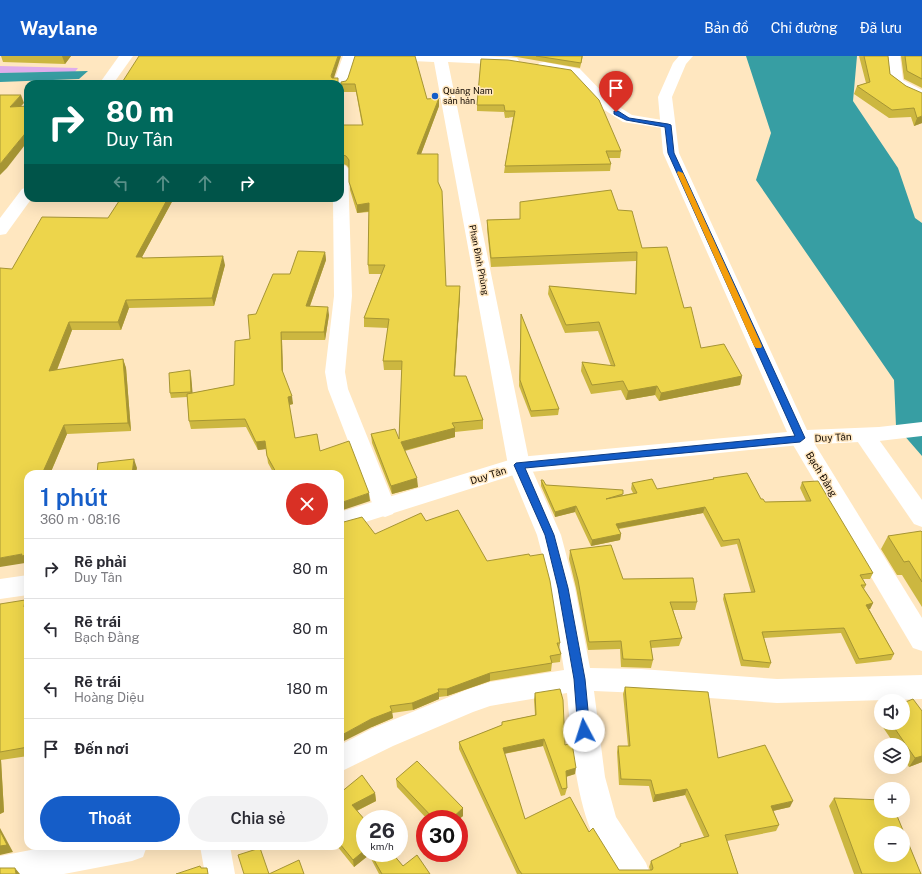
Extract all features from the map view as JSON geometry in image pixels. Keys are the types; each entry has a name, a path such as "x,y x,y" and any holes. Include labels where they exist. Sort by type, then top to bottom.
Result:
{"street":[{"path":"109,80 126,56"},
{"path":"342,80 350,56"},
{"path":"391,56 508,61 575,72 608,106 628,119 668,125"},
{"name":"Bạch Đằng","path":"686,56 680,63 665,98 671,153 800,438 922,640"},
{"path":"893,56 896,81 922,96"},
{"name":"Phan Đình Phùng","path":"440,57 519,465 549,535 563,588 580,679 584,731 591,777 603,823 624,859 635,874"},
{"path":"0,230 24,197"},
{"path":"341,202 343,296 336,372 338,389 385,508"},
{"name":"Duy Tân","path":"344,520 519,465 800,438 872,434 922,429"},
{"path":"872,434 922,518"},
{"path":"0,589 24,586"},
{"path":"344,757 383,737 466,702 484,696 580,679 641,681 716,688 777,691 922,687"},
{"path":"0,871 111,850"},
{"path":"216,850 220,874"}],"shaded area":[{"path":"0,66 78,68 75,72 0,73"}],"water":[{"path":"746,56 857,56 853,101 898,168 915,218 922,223 922,456 896,426 894,380 756,180 771,133"},
{"path":"88,71 79,79 0,82 0,73"}],"building":[{"path":"139,56 338,56 331,76 332,78 338,78 338,80 124,80"},
{"path":"355,56 415,56 427,99 439,98 417,154 438,154 438,182 442,191 446,286 460,286 454,376 466,376 483,420 452,423 455,428 401,442 417,478 391,486 371,434 395,429 399,439 402,361 383,361 389,319 364,318 385,265 368,265 369,203 357,205 349,182 349,160 344,155 344,125 363,125 355,84 344,84 344,81 348,78"},
{"path":"536,56 582,56 581,63"},
{"path":"864,56 888,56 890,74 906,86 922,93 922,116 917,118 914,108 892,110 857,86 870,82"},
{"path":"905,56 922,56 922,79 907,71"},
{"path":"481,59 508,60 571,70 599,100 621,151 606,151 611,164 505,166 515,111 505,111 504,105 477,105"},
{"path":"0,95 21,95 10,107 24,106 24,135 0,164"},
{"path":"611,190 618,210 632,211 642,248 667,247 684,308 691,307 701,348 724,344 742,376 661,393 657,386 628,391 623,381 592,385 582,362 615,366 599,322 566,325 549,286 636,294 637,252 491,258 487,220 520,219 520,202"},
{"path":"118,202 166,202 136,257 223,256 212,298 126,300 118,322 69,322 49,371 123,359 128,423 64,425 44,470 24,470 24,556 21,556 22,554 0,558 0,268 12,269 42,217 108,218"},
{"path":"298,251 325,252 306,306 328,307 324,332 281,332 282,370 292,396 288,397 295,438 317,434 320,451 349,441 369,493 344,502 344,470 275,470 267,456 265,441 256,442 245,419 189,421 187,394 234,385 235,341 250,339 248,315 256,314 273,274 290,274"},
{"path":"521,314 559,409 531,411 520,380"},
{"path":"190,370 191,392 170,393 169,373"},
{"path":"134,459 133,470 97,470 98,463"},
{"path":"747,473 761,499 765,502 811,501 802,482 818,481 873,573 860,575 866,585 861,585 873,603 866,605 894,654 859,659 844,628 762,632 771,663 743,660 724,594 755,592 739,539 723,541 705,507 616,524 621,534 592,540 576,506 555,512 541,480 543,480 546,485 623,490 623,494 606,499 637,493 632,483 652,479 657,489"},
{"path":"458,510 487,561 529,554 530,556 543,554 550,581 560,643 557,643 561,654 550,656 552,663 490,673 447,689 438,689 439,692 412,703 390,706 392,711 371,719 344,734 344,522 362,517 375,534 421,513 426,521"},
{"path":"921,531 922,582 909,561 904,562 888,536"},
{"path":"611,545 623,579 693,578 697,602 670,602 682,638 650,641 653,660 623,659 621,641 589,642 578,580 570,550"},
{"path":"24,600 24,748 0,752 0,604"},
{"path":"625,687 708,692 718,758 765,745 793,801 771,806 779,825 725,835 738,874 522,874 519,870 459,742 502,725 502,722 536,715 535,693 560,689 563,700 565,745 572,743 576,768 566,771 567,788 562,789 544,739 503,748 525,819 570,797 589,832 593,828 619,870 652,870 653,868 651,861 681,846 680,844 709,836 687,789 655,795 651,780 621,779 618,746 630,746"},
{"path":"913,699 922,711 922,756 915,758 910,751 910,738 901,738 896,730 910,730 910,700"},
{"path":"417,761 463,808 461,810 425,810 396,779"},
{"path":"362,775 375,793 352,805 356,810 356,858 353,860 344,849 344,790"},
{"path":"834,798 874,800 874,818 898,818 901,826 874,826 874,862 910,862 910,847 921,874 862,874"},
{"path":"0,831 7,845 0,846"},
{"path":"254,850 261,850 269,874 244,874 238,855"},
{"path":"416,856 416,862 422,862 430,874 382,874 375,862 400,862 403,866"},
{"path":"299,860 304,874 269,874"},
{"path":"200,866 201,868 207,868 208,874 176,874"},
{"path":"0,868 15,868 16,874 0,874"}],"slow traffic":[{"path":"680,173 758,346"}],"place":[{"name":"Quảng Nam sản hản","path":"435,96"}],"route":[{"path":"584,731 580,679 563,588 549,535 519,465 800,438 671,153 668,125 628,119 616,112"}]}
